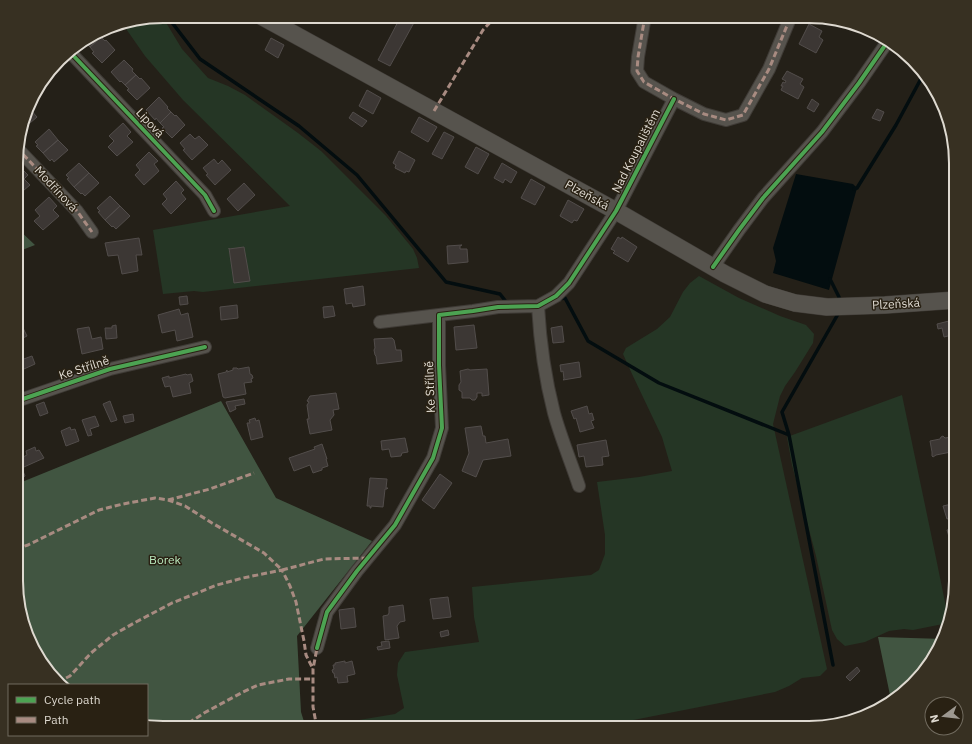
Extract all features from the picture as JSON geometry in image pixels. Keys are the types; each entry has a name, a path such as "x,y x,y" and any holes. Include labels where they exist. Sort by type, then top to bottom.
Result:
{"main road":[{"name":"Plzeňská","path":"276,23 616,211 713,267 765,294 795,303 827,307 885,306 949,301"}],"street":[{"name":"Nad Koupalištěm","path":"644,23 637,71 644,82 704,114 726,120 743,115 769,69 788,23"},
{"path":"713,267 763,198 822,132 885,46"},
{"name":"Lipová","path":"74,56 205,195 214,211"},
{"name":"Nad Koupalištěm","path":"616,211 674,99"},
{"name":"Modřínová","path":"23,155 77,211 92,232"},
{"path":"380,322 498,307 538,306 556,296 569,283 616,211"},
{"path":"538,306 539,327 546,378 554,412 578,486"},
{"name":"Ke Střílně","path":"317,648 327,612 357,571 395,525 433,458 442,428 439,365 439,315"},
{"name":"Ke Střílně","path":"23,399 110,370 206,347"}],"green space":[{"path":"153,23 166,23 182,49 208,78 245,95 321,151 386,216 413,249 419,268 203,292 194,291 163,294 153,230 290,206 183,100 145,56 126,28"},
{"path":"23,234 35,245 23,250"},
{"path":"699,276 739,298 780,316 806,325 814,334 813,343 780,396 773,424 827,669 820,676 802,678 775,692 628,721 356,721 395,714 404,708 397,675 398,663 405,652 479,642 474,617 472,587 591,575 599,570 605,554 605,535 597,482 672,471 662,437 623,354 626,348 657,329 670,317 683,292 690,283"},
{"path":"902,395 946,608 942,624 913,630 904,629 889,631 865,642 845,646 837,639 832,630 816,556 792,465 787,437"},
{"name":"Borek","path":"221,401 276,498 372,541 297,636 301,712 304,721 153,721 148,720 148,684 69,684 52,666 37,643 28,618 23,591 23,482"},
{"path":"878,637 936,639 920,666 908,680 890,695"}],"shaded area":[{"path":"796,174 853,184 857,188 829,290 773,273 776,261 773,248"}],"building":[{"path":"397,23 414,23 390,66 378,60"},
{"path":"809,24 822,31 819,37 823,40 816,53 799,44"},
{"path":"101,37 90,47 88,45"},
{"path":"101,37 105,41 106,40 115,50 102,63 92,53 94,52 90,47"},
{"path":"271,38 284,45 278,58 265,50"},
{"path":"124,60 133,69 132,71 136,75 125,85 121,81 120,82 111,72"},
{"path":"787,71 803,79 800,84 804,87 798,99 781,90 783,82 785,83 786,81 782,79"},
{"path":"136,75 140,79 141,78 150,88 137,100 127,90 129,89 125,85"},
{"path":"367,90 381,98 373,114 359,106"},
{"path":"159,97 171,112 160,123 156,118 155,120 146,110"},
{"path":"812,99 819,104 814,112 807,108"},
{"path":"877,109 884,112 880,121 872,118"},
{"path":"32,112 37,117 29,124"},
{"path":"171,112 175,116 176,115 185,125 172,138 162,128 164,127 160,123"},
{"path":"353,112 367,121 362,127 349,118"},
{"path":"419,117 437,127 428,142 411,132"},
{"path":"123,123 131,132 127,136 133,142 117,156 108,147 114,141 109,136"},
{"path":"49,129 58,140 43,153 36,146 38,145 35,142"},
{"path":"444,132 454,137 442,159 432,154"},
{"path":"190,134 195,139 199,136 208,145 192,160 183,150 185,149 180,143"},
{"path":"58,140 68,150 54,162 52,159 50,161 43,153"},
{"path":"476,147 489,154 478,174 465,167"},
{"path":"399,151 415,160 409,172 406,171 405,173 395,168 396,165 393,163"},
{"path":"149,152 158,161 154,164 159,171 144,185 135,175 140,170 136,165"},
{"path":"214,159 218,164 222,160 231,170 215,185 206,175 208,174 203,168"},
{"path":"79,163 89,173 74,187 67,179 69,178 66,175"},
{"path":"502,163 517,172 511,183 505,179 503,183 494,178"},
{"path":"23,170 28,175 24,179 30,185 23,191"},
{"path":"89,173 99,183 85,196 74,187"},
{"path":"531,179 545,187 535,205 521,198"},
{"path":"176,181 184,190 181,193 186,199 171,214 162,204 167,199 163,194"},
{"path":"244,183 255,195 238,211 227,199"},
{"path":"110,196 120,206 105,220 98,212 100,211 97,208"},
{"path":"49,197 57,206 53,210 59,216 43,230 34,221 40,216 35,210"},
{"path":"568,200 584,209 577,221 574,220 572,223 560,216"},
{"path":"120,206 130,216 116,229 105,220"},
{"path":"618,237 621,239 622,237 637,247 628,262 613,253 615,251 611,249"},
{"path":"139,238 142,255 136,255 138,271 122,274 118,255 108,256 105,243"},
{"path":"462,245 460,246 460,249 467,249 468,262 448,264 447,246"},
{"path":"244,247 250,281 234,283 229,249"},
{"path":"363,286 365,305 353,307 352,303 346,304 344,289"},
{"path":"187,296 188,304 180,305 179,297"},
{"path":"237,305 238,318 221,320 220,307"},
{"path":"333,306 335,316 324,318 323,307"},
{"path":"179,309 181,315 188,313 193,337 177,341 175,330 162,333 158,315"},
{"path":"949,321 949,336 944,337 942,328 938,329 937,324"},
{"path":"116,325 117,338 106,339 105,328 112,328 112,326"},
{"path":"474,325 477,348 456,350 454,327"},
{"path":"562,326 564,342 553,343 551,328"},
{"path":"89,327 92,339 101,337 103,349 82,354 77,329"},
{"path":"23,328 27,336 23,338"},
{"path":"392,338 394,340 396,350 401,350 402,361 377,364 374,350 374,339"},
{"path":"32,356 35,364 24,369 23,359"},
{"path":"579,362 581,377 563,380 563,371 561,372 560,365"},
{"path":"249,367 250,374 253,378 251,379 252,382 244,383 246,394 225,398 223,397 218,374 226,372 227,370 227,372 233,370 233,368 238,369"},
{"path":"468,369 487,369 489,395 482,396 482,393 477,393 475,400 470,398 462,398 462,392 459,390 459,385 461,382 460,371"},
{"path":"191,374 193,381 189,383 191,393 173,397 170,386 165,387 162,378"},
{"path":"336,393 339,409 333,410 334,415 330,420 332,430 310,434 307,419 309,419 307,405 309,402 307,401 310,396"},
{"path":"244,399 245,404 235,406 236,409 230,412 226,402"},
{"path":"110,401 117,420 111,422 103,404"},
{"path":"44,402 48,413 40,416 36,405"},
{"path":"587,406 589,414 592,413 594,420 591,421 594,428 580,432 576,418 574,419 571,411"},
{"path":"133,414 134,421 125,423 123,416"},
{"path":"95,416 99,426 90,429 92,435 88,436 82,420"},
{"path":"255,418 256,421 259,420 263,437 251,440 247,423 250,423 249,420"},
{"path":"481,426 486,443 508,439 511,456 483,460 476,477 462,471 469,453 465,428"},
{"path":"70,427 71,430 75,429 79,441 66,446 61,431"},
{"path":"943,436 945,438 949,437 949,452 933,457 930,441 940,439"},
{"path":"405,438 408,452 402,453 401,456 391,457 389,449 382,450 381,441"},
{"path":"606,440 609,456 602,457 603,465 586,467 584,456 579,457 577,445"},
{"path":"322,444 328,466 313,473 310,465 294,471 289,458 315,449 314,447"},
{"path":"35,447 36,451 39,450 44,458 24,467 23,457 27,455 26,451"},
{"path":"440,474 452,483 434,509 422,500"},
{"path":"370,478 387,479 386,488 388,488 385,489 383,507 371,506 370,508 370,506 367,506"},
{"path":"949,505 949,519 947,519 943,506"},
{"path":"448,597 451,617 433,619 430,599"},
{"path":"403,605 405,621 400,622 397,626 399,638 385,640 383,616 388,615 389,607"},
{"path":"354,608 356,627 341,629 339,610"},
{"path":"448,630 449,635 441,637 440,632"},
{"path":"389,641 390,648 378,650 377,647 382,646 381,642"},
{"path":"345,661 345,663 352,661 355,674 347,676 348,682 338,683 337,677 335,678 332,670 334,669 333,665 335,665 335,663"},
{"path":"857,667 860,671 850,681 846,677"}],"waterway":[{"path":"172,23 200,59 299,126 357,175 446,282 500,294 507,303 509,303"},
{"path":"854,189 857,188 896,125 921,79"},
{"path":"830,279 839,297 839,302"},
{"path":"559,299 565,298 588,341 659,383 789,435"},
{"path":"833,665 789,435 782,412 838,312"}],"marked path":[{"path":"434,111 483,30 490,23"},
{"path":"644,23 637,71 644,82 704,114 726,120 743,115 769,69 788,23"},
{"path":"23,155 77,211 92,232"},
{"path":"168,500 210,489 254,473"},
{"path":"23,547 99,510 155,498 168,500 185,506 264,553 282,570 324,559 368,558"},
{"path":"63,679 70,676 91,653 113,635 172,603 217,585 282,570 296,602 306,655 313,669"},
{"path":"316,721 313,707 313,669 317,648"},
{"path":"192,721 258,685 289,679 313,679"}],"cycle path":[{"path":"713,267 763,198 822,132 885,46"},
{"path":"74,56 205,195 214,211"},
{"path":"317,648 327,612 357,571 395,525 433,458 442,428 439,365 439,315 498,307 538,306 556,296 569,283 616,211 674,99"},
{"path":"23,399 110,369 205,347"}]}
